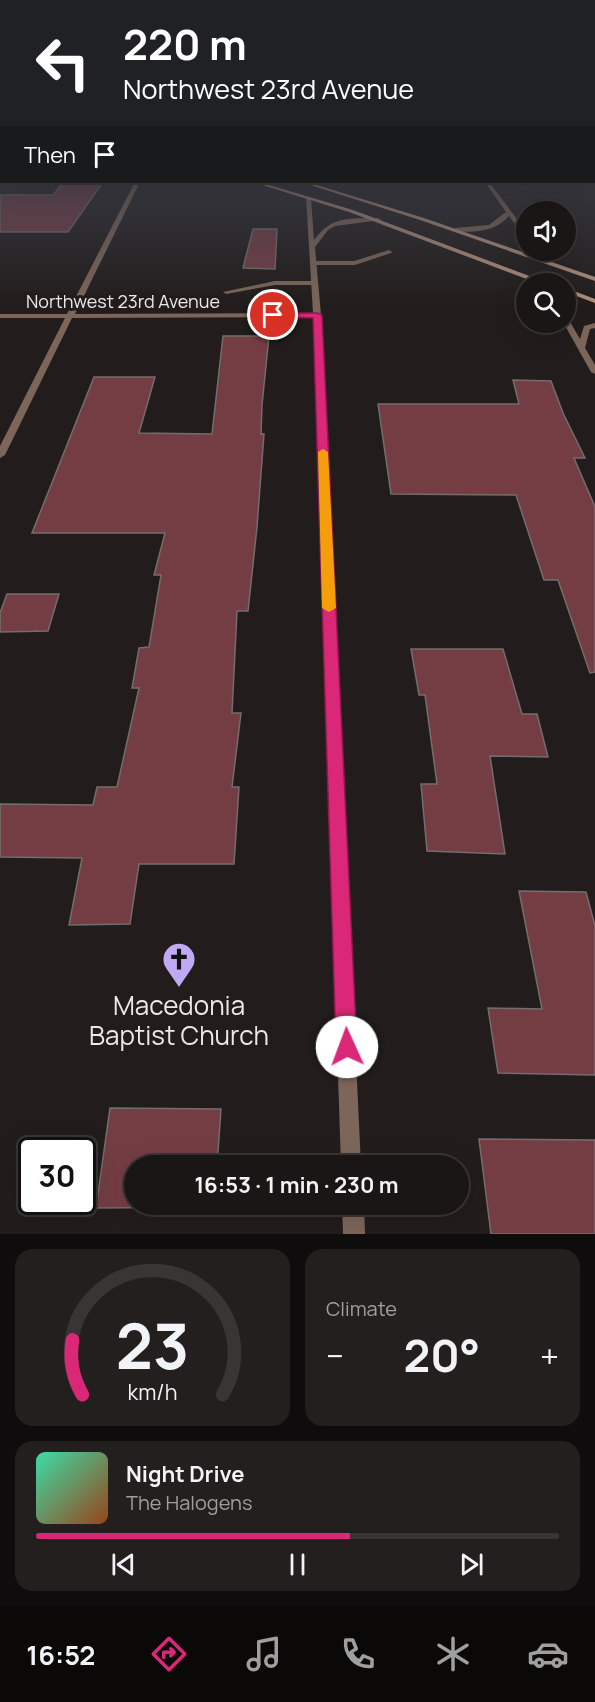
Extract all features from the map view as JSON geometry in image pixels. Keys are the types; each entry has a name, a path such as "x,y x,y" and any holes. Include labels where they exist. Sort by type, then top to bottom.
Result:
{"main road":[{"path":"290,193 378,220 519,273"},
{"path":"346,193 516,250"},
{"path":"450,247 489,253"},
{"path":"500,254 516,253"},
{"path":"547,261 595,279"},
{"path":"576,291 595,292"},
{"path":"576,294 595,301"}],"street":[{"path":"0,455 132,193"},
{"path":"494,193 516,222"},
{"path":"308,198 317,315 351,1155"},
{"path":"455,230 488,228 500,224 508,213"},
{"path":"312,246 321,238 325,229 334,224 378,220"},
{"path":"314,263 355,263 389,252"},
{"path":"226,292 275,284 315,283"},
{"name":"Northwest 23rd Avenue","path":"0,316 317,315"},
{"path":"581,349 587,328 595,325"},
{"path":"572,333 595,372"},
{"path":"353,1215 354,1234"}],"building":[{"path":"55,193 96,193 68,232 0,232 0,195 53,195"},
{"path":"253,229 277,229 275,269 243,268"},
{"path":"223,336 269,336 262,405 261,434 264,434 257,527 248,611 237,611 232,713 241,713 232,787 239,787 234,864 139,864 130,924 69,925 82,858 0,857 0,804 93,805 97,787 117,787 139,688 132,688 139,648 149,647 161,575 154,575 165,533 32,533 94,377 155,377 139,433 212,434"},
{"path":"513,380 551,381 563,413 585,458 574,458 595,507 595,672 590,673 558,580 544,580 516,495 391,494 378,404 519,404"},
{"path":"7,594 59,594 48,631 0,632 0,613"},
{"path":"411,649 503,649 522,714 537,714 548,757 490,756 505,854 427,851 421,784 437,784 425,695 419,695"},
{"path":"519,891 586,892 595,926 595,1075 498,1073 488,1008 542,1009"},
{"path":"110,1108 221,1109 218,1155 124,1155 124,1208 96,1208"},
{"path":"479,1139 595,1140 595,1234 491,1234"}],"slow traffic":[{"path":"323,452 329,608"}],"place":[{"name":"Macedonia Baptist Church","path":"179,988"}],"route":[{"path":"273,315 317,315 347,1047"}]}
